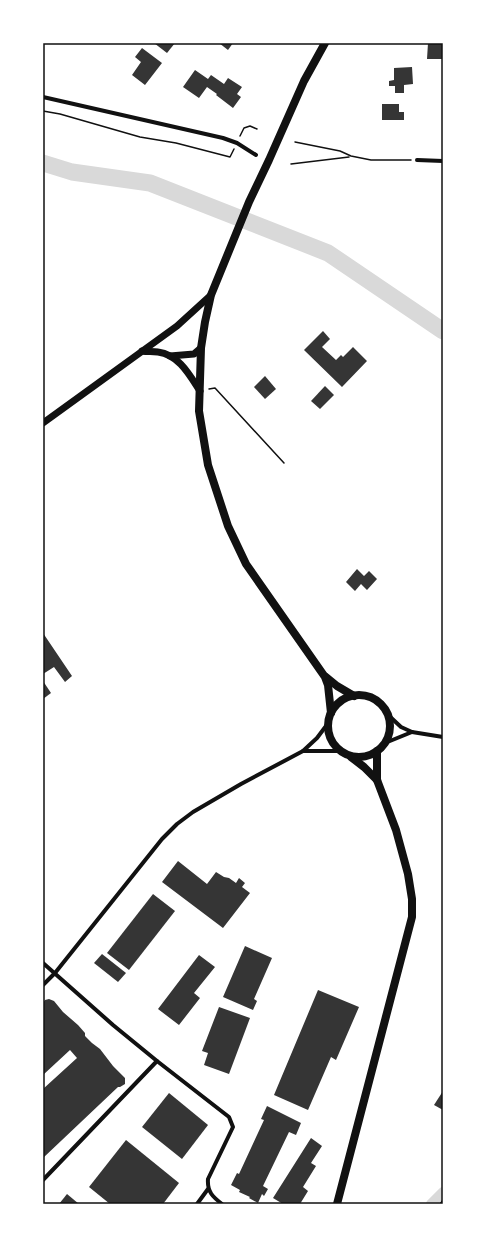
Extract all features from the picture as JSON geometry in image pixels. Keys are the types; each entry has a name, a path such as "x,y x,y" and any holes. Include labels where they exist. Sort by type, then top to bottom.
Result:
{"main road":[{"path":"325,43 304,80 249,202 211,295 201,348 199,411 208,465 228,526 246,564 325,677 328,685 331,713 329,731 335,746 364,766 377,780"},
{"path":"325,677 354,696"},
{"path":"331,713 343,700 354,696 362,696 376,701 382,706 389,720 390,728 388,736 385,743 377,751 361,757 345,753"},
{"path":"337,1204 412,917 412,899 408,874 396,830 377,780 377,751"}],"street":[{"path":"43,97 223,138 237,143 256,156"},
{"path":"417,160 443,161"},
{"path":"43,423 177,326 211,295"},
{"path":"170,356 194,354 201,348"},
{"path":"142,352 159,352 170,356 181,363 200,390"},
{"path":"386,713 401,727 412,732 443,737"},
{"path":"43,985 55,973 162,839 177,824 193,812 303,751 317,738 329,722"},
{"path":"385,743 412,732"},
{"path":"303,751 345,753"},
{"path":"43,963 107,1020 229,1117 233,1127 208,1179 208,1189 212,1197 222,1204"},
{"path":"43,1180 157,1061"},
{"path":"196,1204 208,1189"}],"path":[{"path":"43,111 230,157 244,128 250,126 258,129"},
{"path":"295,142 371,160 417,160"},
{"path":"291,164 351,156"},
{"path":"200,390 215,388 284,463"},
{"path":"440,1204 443,1200"}],"building":[{"path":"154,43 175,43 167,53"},
{"path":"219,43 233,43 228,50"},
{"path":"428,43 443,43 443,59 427,59"},
{"path":"142,48 162,63 145,85 132,75 141,62 135,57"},
{"path":"412,67 413,84 404,85 404,93 395,93 395,86 389,86 389,81 394,80 394,68"},
{"path":"195,70 208,79 211,75 224,84 228,78 242,87 237,94 241,97 233,108 207,87 199,98 183,87"},
{"path":"382,104 399,104 399,112 404,112 404,120 382,120"},
{"path":"323,331 330,339 322,347 336,360 341,355 343,357 353,347 367,361 342,387 304,350"},
{"path":"265,376 276,389 265,399 254,387"},
{"path":"325,386 334,395 320,409 311,401"},
{"path":"357,569 364,576 369,571 377,579 367,590 361,584 355,591 346,582"},
{"path":"43,633 72,676 65,682 54,667 43,674"},
{"path":"43,681 51,693 43,699"},
{"path":"178,861 207,884 216,872 236,883 239,878 245,883 242,887 250,893 223,928 162,882"},
{"path":"153,894 175,911 129,970 107,953"},
{"path":"245,946 272,958 254,999 257,1001 253,1010 223,997"},
{"path":"102,954 126,973 118,982 94,963"},
{"path":"199,955 215,967 194,993 200,998 179,1025 158,1009"},
{"path":"318,990 359,1007 336,1060 331,1057 308,1110 274,1095"},
{"path":"49,999 54,1001 63,1012 78,1025 85,1033 85,1036 100,1049 113,1066 125,1078 125,1084 118,1087 43,1158 43,1089 77,1058 70,1050 43,1075 43,1003 45,1000"},
{"path":"219,1007 250,1018 229,1074 204,1065 208,1053 202,1051"},
{"path":"443,1091 443,1110 434,1105"},
{"path":"169,1093 208,1125 182,1159 142,1127"},
{"path":"267,1106 301,1123 296,1135 289,1132 263,1186 268,1189 264,1196 262,1194 258,1203 239,1192 240,1190 231,1185 237,1173 239,1174 264,1120 261,1119"},
{"path":"311,1138 322,1146 311,1163 316,1166 303,1187 308,1191 300,1204 283,1204 273,1198"},
{"path":"126,1140 179,1183 163,1204 110,1204 89,1187"},
{"path":"67,1194 79,1204 59,1204"}],"waterway":[{"path":"43,163 72,172 150,183 328,253 443,331"},
{"path":"431,1204 443,1192"}]}
